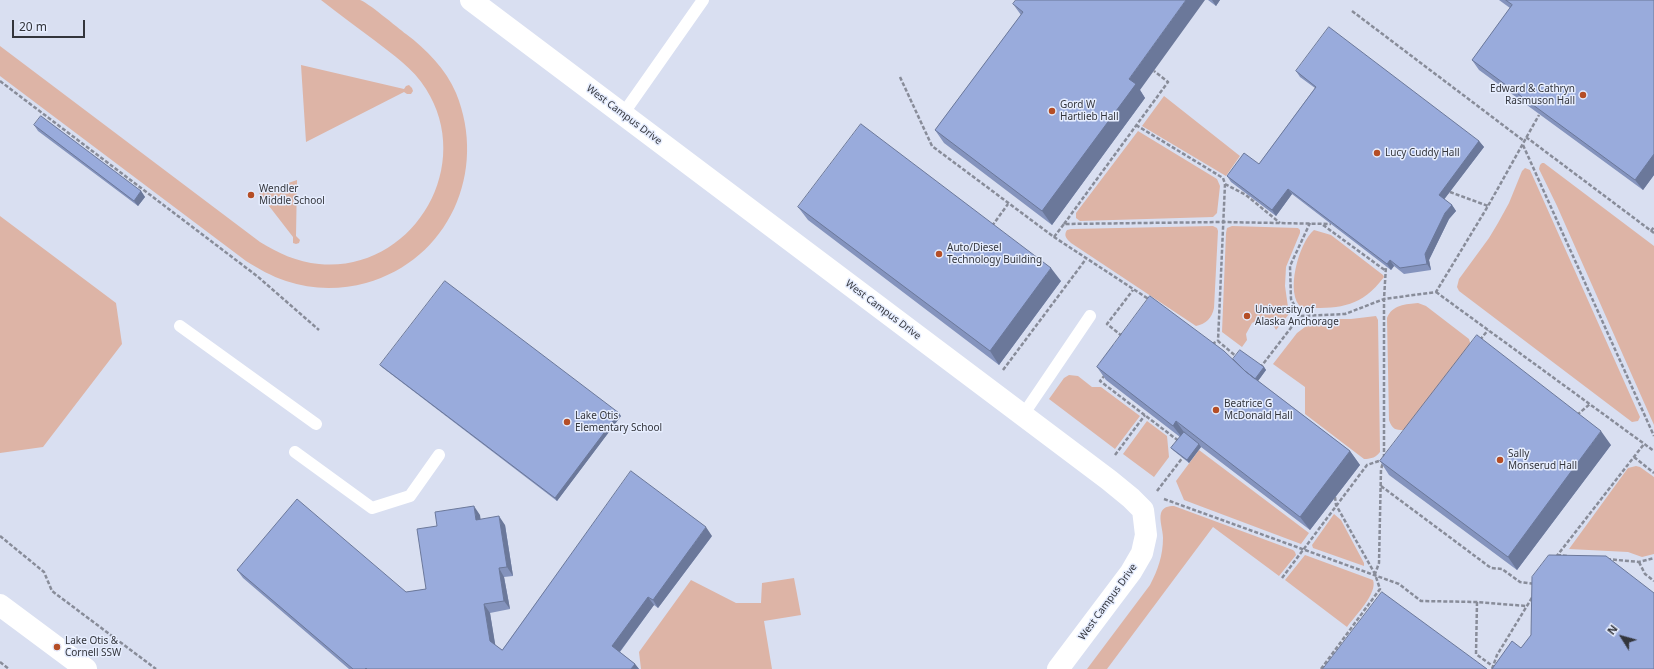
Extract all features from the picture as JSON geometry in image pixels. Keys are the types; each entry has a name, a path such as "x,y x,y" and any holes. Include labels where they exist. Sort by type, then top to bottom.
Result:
{"street":[{"name":"West Campus Drive","path":"471,0 1109,480 1143,510 1146,535 1142,553 1131,572 1058,669"},
{"path":"0,605 86,669"}],"lane":[{"path":"623,114 703,0"},
{"path":"1023,415 1090,316"},
{"path":"180,326 316,424"},
{"path":"295,452 372,508 410,496 438,455"}],"path":[{"path":"1352,11 1524,141"},
{"path":"1054,237 1168,82 1154,71"},
{"path":"900,77 932,146 1054,237 1133,290 1156,303"},
{"path":"0,81 257,276 319,330"},
{"path":"1436,292 1488,206 1539,115"},
{"path":"1136,125 1223,178 1225,184 1218,342"},
{"path":"1526,137 1652,232 1654,227"},
{"path":"1522,144 1654,436"},
{"path":"1225,184 1246,195 1280,223"},
{"path":"1450,192 1488,206"},
{"path":"990,228 1008,204"},
{"path":"1064,224 1223,222 1331,224"},
{"path":"1300,316 1291,299 1290,266 1310,223"},
{"path":"1323,224 1386,271"},
{"path":"1001,372 1086,258"},
{"path":"1375,574 1379,563 1381,469 1384,459 1384,299 1386,266"},
{"path":"1124,337 1107,324 1133,290"},
{"path":"1256,372 1300,316 1345,314 1384,299 1436,292 1654,451"},
{"path":"1479,342 1488,330"},
{"path":"1206,339 1213,343"},
{"path":"1207,345 1218,342 1240,359"},
{"path":"1108,370 1100,381 1183,444"},
{"path":"1575,417 1590,404"},
{"path":"1115,456 1145,415"},
{"path":"1554,561 1557,555 1644,444"},
{"path":"1153,495 1185,455"},
{"path":"1634,457 1654,473"},
{"path":"1282,578 1367,465 1384,459"},
{"path":"1381,469 1386,463"},
{"path":"1381,486 1491,568 1502,569 1520,582 1540,584"},
{"path":"1321,669 1380,589 1375,574 1336,505 1335,497"},
{"path":"1161,498 1375,574 1399,584 1421,601 1477,602 1526,606"},
{"path":"0,536 44,572 52,591 156,669"},
{"path":"1557,555 1573,556"},
{"path":"1605,559 1639,562 1654,558"},
{"path":"1639,562 1645,574 1654,581"},
{"path":"1477,602 1476,654 1493,668 1497,655 1536,590"},
{"path":"1347,634 1352,637"},
{"path":"0,662 9,669"}],"shaded area":[{"path":"321,0 360,0 413,40 435,60 447,76 456,93 465,123 467,152 463,181 454,209 439,233 420,255 395,271 366,283 336,288 306,286 286,281 260,270 0,76 0,46 260,242 295,259 311,263 352,262 382,252 406,233 426,210 438,181 443,151 440,120 426,89 409,68"},
{"path":"301,65 404,89 409,85 413,91 411,94 404,92 306,142"},
{"path":"1164,96 1240,156 1226,176 1142,126"},
{"path":"1138,131 1217,179 1220,186 1217,213 1213,217 1080,221 1076,218 1076,213"},
{"path":"1542,163 1654,246 1654,425 1557,206 1539,169"},
{"path":"1525,168 1530,170 1640,417 1638,421 1632,422 1459,291 1457,287 1459,279 1498,223 1509,203 1522,171"},
{"path":"297,180 296,236 300,240 299,243 296,244 293,243 293,237 259,193"},
{"path":"0,216 116,303 122,344 43,447 0,453"},
{"path":"1213,226 1217,228 1218,231 1214,308 1212,315 1208,320 1203,324 1196,326 1071,243 1065,236 1067,230 1071,229"},
{"path":"1232,226 1298,228 1300,230 1286,267 1285,286 1289,314 1276,330 1274,326 1266,320 1259,320 1252,323 1246,334 1247,340 1242,347 1222,332 1226,233 1227,228"},
{"path":"1314,230 1331,235 1384,277 1375,288 1357,301 1338,307 1302,308 1297,301 1294,292 1294,281 1303,245 1308,236"},
{"path":"1418,303 1426,306 1469,339 1471,346 1404,430 1398,430 1391,425 1389,420 1387,318 1392,310 1400,306"},
{"path":"1376,316 1378,320 1380,452 1374,457 1364,459 1305,414 1305,387 1273,364 1297,333 1305,327 1325,319 1351,319"},
{"path":"1069,375 1078,376 1092,387 1101,387 1140,416 1115,449 1049,399 1064,378"},
{"path":"1147,421 1167,436 1169,457 1154,477 1123,454"},
{"path":"1199,450 1309,533 1301,544 1184,500 1176,481"},
{"path":"1636,466 1640,467 1654,477 1654,554 1642,557 1628,552 1569,549 1628,468"},
{"path":"1174,506 1293,550 1296,555 1279,576 1213,527 1107,669 1087,669 1150,585 1158,568 1162,550 1163,538 1160,519 1161,513 1166,507"},
{"path":"1334,514 1341,520 1364,563 1364,566 1313,548 1312,545"},
{"path":"1305,555 1373,580 1374,585 1369,598 1347,627 1285,580"},
{"path":"794,578 801,615 764,621 772,669 641,669 639,652 691,580 736,603 761,603 762,583"}],"building":[{"name":"Gord W Hartlieb Hall","path":"1016,0 1186,0 1129,79 1136,84 1042,211 935,130 1023,12 1013,4"},
{"name":"Edward & Cathryn Rasmuson Hall","path":"1506,0 1654,0 1654,154 1635,180 1472,60 1512,5"},
{"name":"Lucy Cuddy Hall","path":"1329,27 1479,141 1439,195 1452,205 1445,213 1425,254 1427,264 1400,268 1390,260 1387,264 1288,189 1272,210 1227,176 1244,153 1259,164 1316,87 1296,71"},
{"path":"41,116 141,191 134,201 34,125"},
{"name":"Auto/Diesel Technology Building","path":"861,124 1051,268 990,351 798,207"},
{"path":"445,281 619,413 555,498 380,365"},
{"name":"Beatrice G McDonald Hall","path":"1150,296 1224,351 1245,371 1350,451 1300,517 1176,421 1173,426 1097,367"},
{"name":"Sally Monserud Hall","path":"1477,335 1601,431 1508,557 1380,461"},
{"path":"1240,350 1264,367 1255,379 1233,359"},
{"path":"1184,432 1199,444 1187,460 1171,448"},
{"path":"631,471 706,527 653,600 648,597 612,646 635,664 631,669 353,669 237,570 297,499 406,592 426,589 417,529 437,526 435,512 474,506 476,520 499,516 507,567 499,568 504,601 484,604 490,641 502,650"},
{"path":"1549,555 1606,556 1654,593 1654,669 1492,669 1512,641 1521,648 1531,635 1532,577"},
{"path":"1382,592 1487,669 1323,669"}],"place":[{"name":"Edward & Cathryn Rasmuson Hall","path":"1583,95"},
{"name":"Gord W Hartlieb Hall","path":"1052,111"},
{"name":"Lucy Cuddy Hall","path":"1377,153"},
{"name":"Wendler Middle School","path":"251,195"},
{"name":"Auto/Diesel Technology Building","path":"939,254"},
{"name":"University of Alaska Anchorage","path":"1247,316"},
{"name":"Beatrice G McDonald Hall","path":"1216,410"},
{"name":"Lake Otis Elementary School","path":"567,422"},
{"name":"Sally Monserud Hall","path":"1500,460"},
{"name":"Lake Otis & Cornell SSW","path":"57,647"}]}
